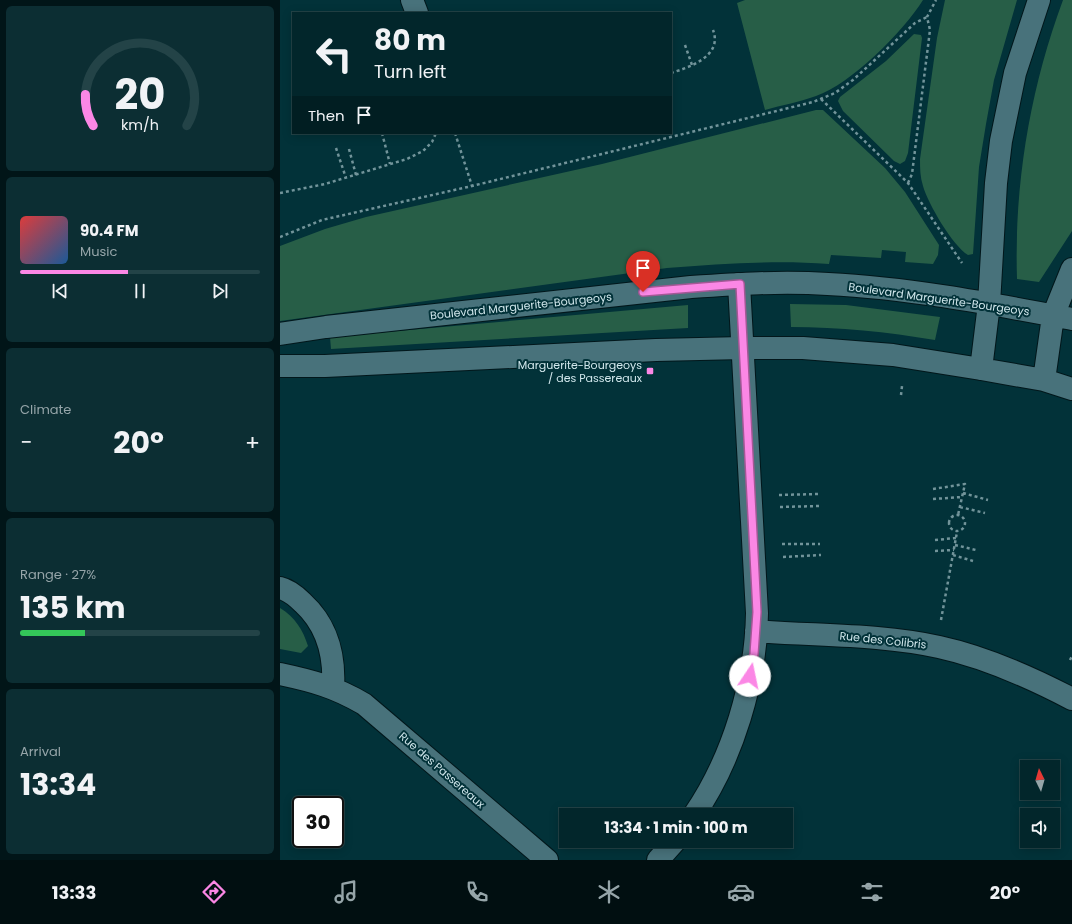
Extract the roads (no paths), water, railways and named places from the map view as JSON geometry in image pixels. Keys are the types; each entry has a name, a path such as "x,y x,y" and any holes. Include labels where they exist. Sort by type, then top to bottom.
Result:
{"street":[{"path":"412,0 417,12"},
{"path":"981,368 989,304 996,183 1002,133 1014,73 1038,0"},
{"path":"1044,380 1062,318 1072,269"},
{"name":"Boulevard Marguerite-Bourgeoys","path":"280,334 326,327 691,287 740,284 805,283 848,285 989,304 1062,318"},
{"path":"698,808 712,786 736,729 754,654 756,631 740,284"},
{"path":"280,366 743,348 803,348 858,351 981,368 1044,380 1072,389"},
{"path":"280,588 295,595 319,621 326,634 331,655 333,688"},
{"name":"Rue des Colibris","path":"756,631 878,638 940,647 979,658 1032,679 1072,698"},
{"name":"Rue des Passereaux","path":"280,674 343,691 364,704 380,716 547,860"},
{"path":"658,860 669,848"}],"place":[{"name":"Marguerite-Bourgeoys / des Passereaux","path":"650,371"}]}
